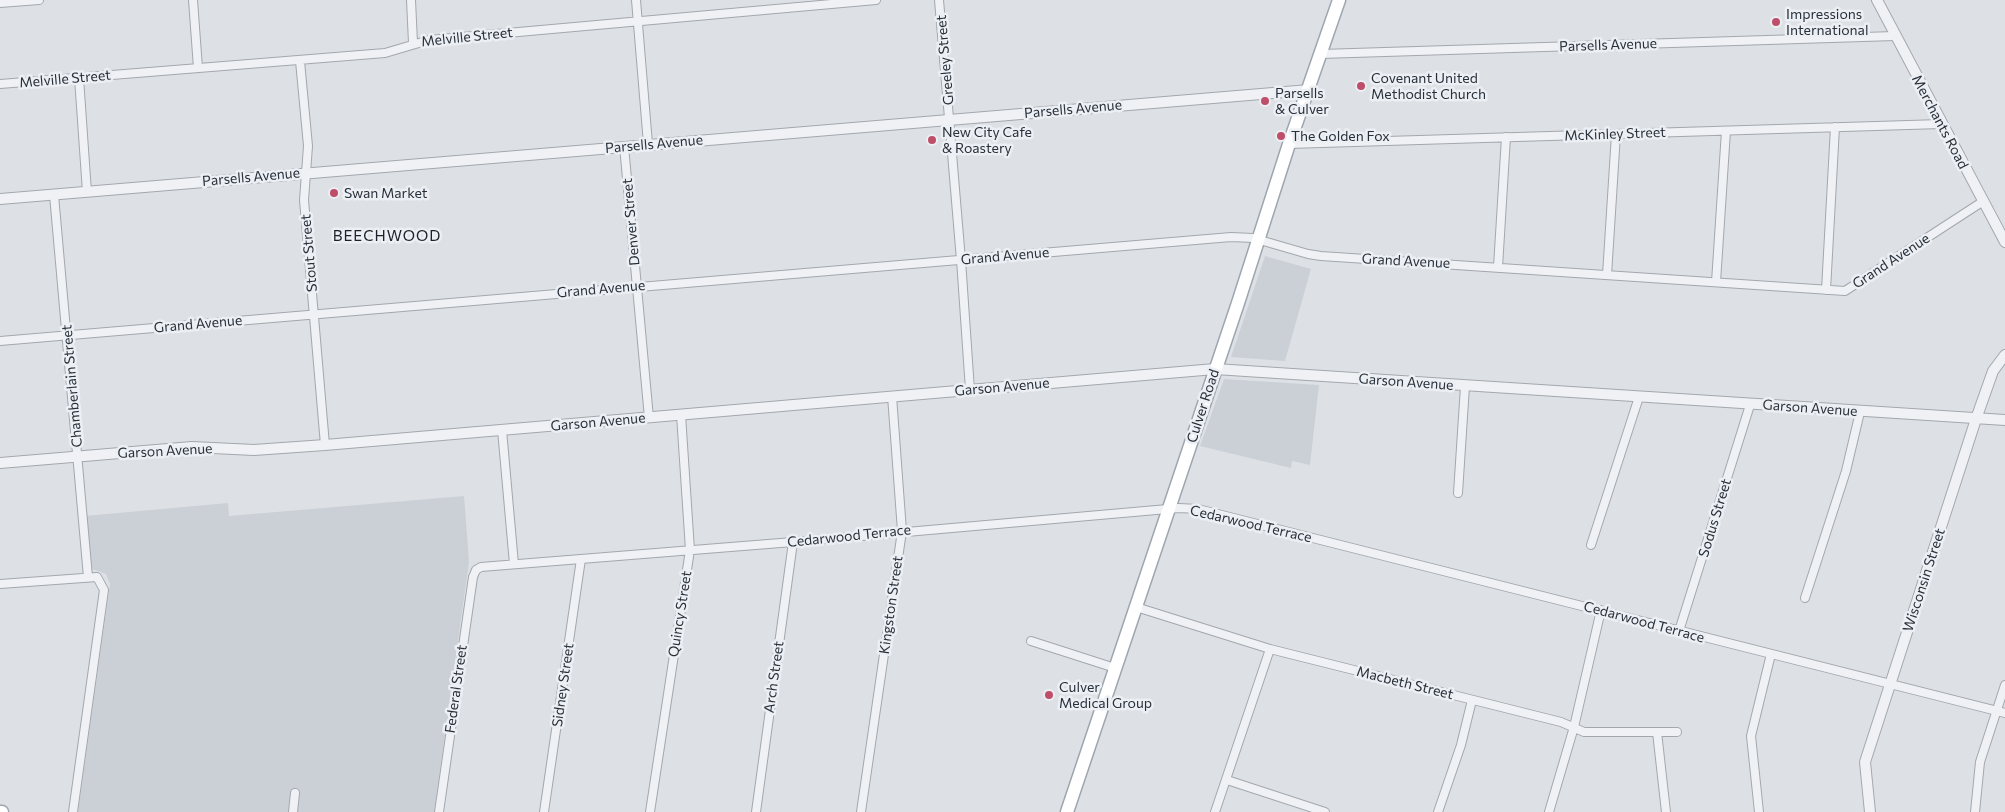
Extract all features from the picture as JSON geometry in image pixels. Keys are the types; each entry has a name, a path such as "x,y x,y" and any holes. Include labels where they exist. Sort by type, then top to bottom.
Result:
{"main road":[{"name":"Culver Road","path":"1067,812 1289,144 1339,0"}],"street":[{"path":"0,3 39,0"},
{"path":"193,0 198,68"},
{"path":"411,0 413,43"},
{"path":"636,0 648,144"},
{"name":"Melville Street","path":"0,84 385,53 413,43 439,39 876,0"},
{"name":"Greeley Street","path":"940,0 970,390"},
{"name":"Merchants Road","path":"1877,0 1982,202 2005,242"},
{"name":"Parsells Avenue","path":"1321,54 1895,36"},
{"name":"Stout Street","path":"300,61 308,146 304,200 325,445"},
{"path":"79,78 88,192"},
{"name":"Parsells Avenue","path":"0,199 1309,90"},
{"name":"McKinley Street","path":"1289,144 1941,124"},
{"path":"1826,290 1835,127"},
{"path":"1716,282 1726,131"},
{"path":"1607,275 1616,134"},
{"path":"1498,267 1506,137"},
{"name":"Denver Street","path":"624,146 648,418"},
{"name":"Chamberlain Street","path":"54,195 88,577"},
{"name":"Grand Avenue","path":"0,341 1230,237 1259,239 1308,254 1321,256 1845,291 1982,202"},
{"name":"Wisconsin Street","path":"1870,812 1865,762 1976,418 1993,371 2005,355"},
{"name":"Garson Avenue","path":"0,463 202,447 254,450 325,445 1215,369 2005,420"},
{"path":"1458,493 1465,386"},
{"name":"Kingston Street","path":"861,812 902,531 892,396"},
{"path":"1591,545 1639,397"},
{"name":"Sodus Street","path":"1679,631 1750,404"},
{"path":"1805,598 1846,471 1860,412"},
{"name":"Quincy Street","path":"650,812 690,550 681,415"},
{"path":"502,430 514,564"},
{"name":"Cedarwood Terrace","path":"478,568 1169,508 1198,509 2001,712"},
{"name":"Arch Street","path":"756,812 793,542"},
{"name":"Sidney Street","path":"544,812 581,559"},
{"name":"Federal Street","path":"439,812 473,577 478,568"},
{"path":"0,584 97,577 104,590 73,812"},
{"name":"Macbeth Street","path":"1136,607 1270,649 1561,722 1589,733 1677,732"},
{"path":"1549,812 1574,727 1601,610"},
{"path":"1031,641 1115,668"},
{"path":"1215,812 1270,649"},
{"path":"1759,812 1752,736 1771,654"},
{"path":"1975,812 1980,762 2001,712 2005,685"},
{"path":"1438,812 1461,745 1472,700"},
{"path":"1657,732 1666,812"},
{"path":"1227,780 1325,812"},
{"path":"293,812 296,793"}],"shaded area":[{"path":"1265,256 1311,269 1285,361 1231,357"},
{"path":"1224,379 1319,385 1310,465 1292,461 1291,468 1200,446"},
{"path":"464,496 469,562 434,812 78,812 110,584 106,574 92,569 90,566 85,516 228,503 229,516"}],"place":[{"name":"Impressions International","path":"1776,22"},
{"name":"Covenant United Methodist Church","path":"1361,86"},
{"name":"Parsells & Culver","path":"1265,101"},
{"name":"The Golden Fox","path":"1281,136"},
{"name":"New City Cafe & Roastery","path":"932,140"},
{"name":"Swan Market","path":"334,193"},
{"name":"Culver Medical Group","path":"1049,695"}],"district":[{"name":"BEECHWOOD","path":"387,236"}]}
